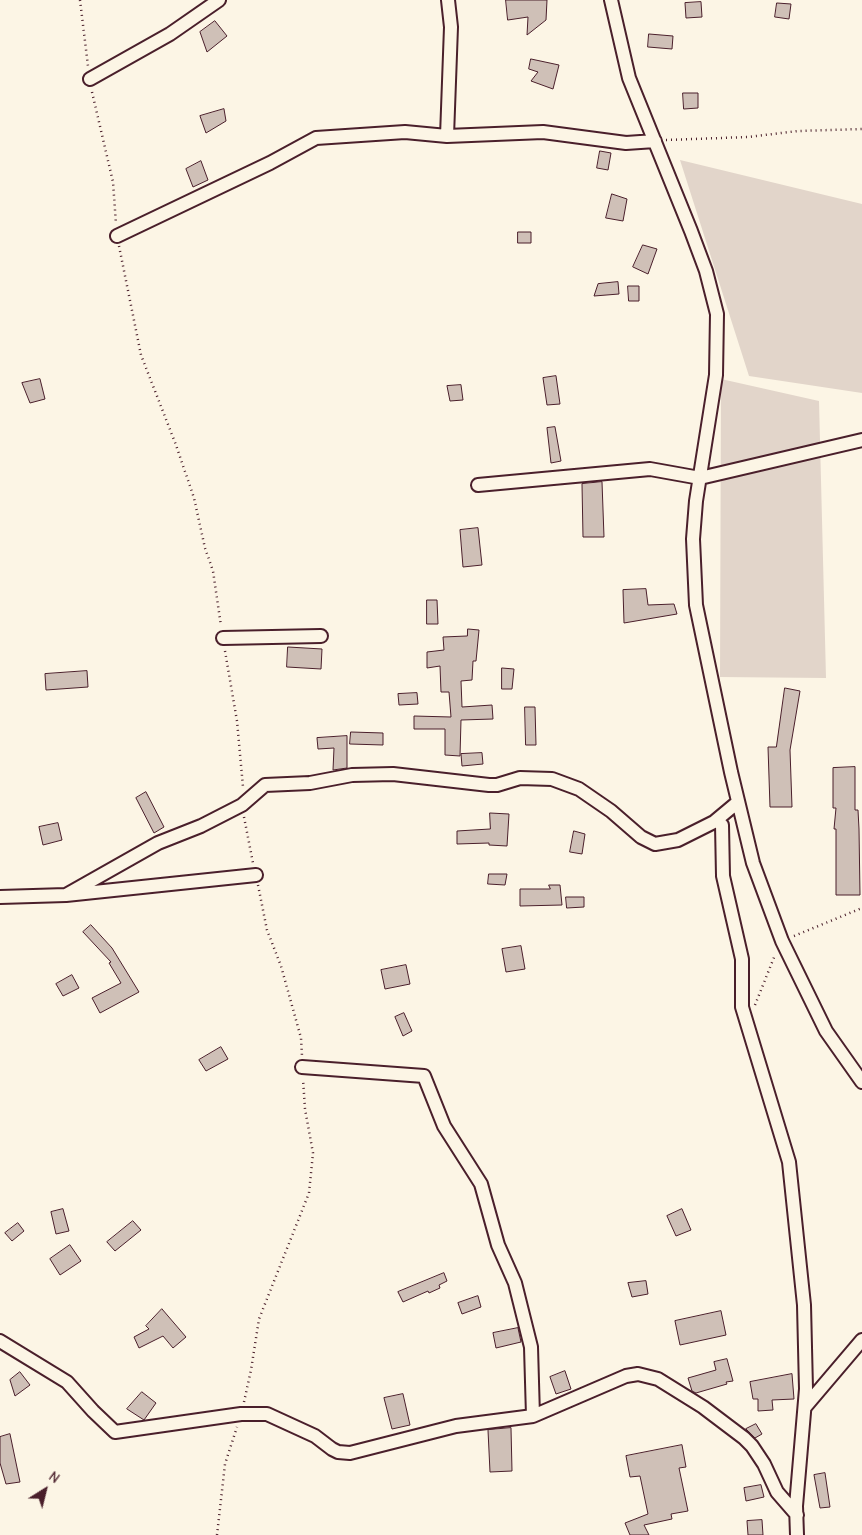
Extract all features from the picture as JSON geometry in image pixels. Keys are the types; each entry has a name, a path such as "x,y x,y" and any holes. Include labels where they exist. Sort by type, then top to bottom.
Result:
{"street":[{"path":"90,79 170,34 219,0"},
{"path":"447,136 451,27 448,0"},
{"path":"611,0 629,78 706,271 717,314 716,375 696,501 694,540 696,605 738,802 754,863 779,932 801,982 826,1031 862,1082"},
{"path":"117,236 270,163 316,138 405,132 447,136 543,132 626,143 655,142"},
{"path":"478,485 650,469 700,478 862,440"},
{"path":"223,638 321,636"},
{"path":"66,895 158,843 201,826 242,805 265,785 310,783 352,775 393,774 489,785 497,785 520,778 552,779 579,789 611,811 640,837 655,844 678,840 718,824 738,802"},
{"path":"718,824 746,834"},
{"path":"718,824 723,876 742,959 742,1007 789,1162 804,1305 805,1406 796,1515 797,1535"},
{"path":"0,897 66,895 256,875"},
{"path":"302,1067 424,1076 444,1126 481,1184 498,1245 515,1283 531,1347 533,1416"},
{"path":"805,1406 862,1340"},
{"path":"0,1341 67,1382 93,1412 115,1432 242,1414 267,1414 315,1436 338,1452 350,1453 456,1426 533,1416 626,1376 638,1374 658,1379 703,1408 744,1438 764,1464 777,1492 796,1515"}],"path":[{"path":"80,0 92,92 113,182 117,236 141,355 176,445 194,498 205,548 214,571 223,638 238,721 244,784 242,805 267,930 281,966 301,1038 305,1109 313,1153 309,1193 259,1319 252,1370 242,1414 225,1464 216,1535"},
{"path":"655,142 677,139 748,137 798,130 862,129"}],"shaded area":[{"path":"680,160 862,204 862,393 749,376"},
{"path":"721,379 819,401 826,678 720,677"}],"building":[{"path":"506,0 547,0 546,20 527,35 528,17 508,20"},
{"path":"701,2 702,17 686,18 685,3"},
{"path":"777,3 791,4 789,19 775,17"},
{"path":"215,21 227,36 207,52 200,32"},
{"path":"649,34 673,36 672,49 648,47"},
{"path":"531,59 559,65 553,89 531,81 538,72 529,69"},
{"path":"683,93 698,93 698,108 684,109"},
{"path":"224,109 226,121 206,133 200,116"},
{"path":"600,151 611,153 608,170 597,168"},
{"path":"201,161 208,180 193,187 186,169"},
{"path":"612,194 627,199 623,221 606,218"},
{"path":"518,232 531,232 531,243 518,243"},
{"path":"643,245 657,249 648,274 633,267"},
{"path":"618,282 619,294 594,296 598,284"},
{"path":"628,286 639,286 639,301 629,301"},
{"path":"556,376 560,404 547,405 543,378"},
{"path":"40,379 45,399 30,403 22,383"},
{"path":"461,385 463,400 450,401 447,386"},
{"path":"555,427 561,461 551,463 547,428"},
{"path":"602,482 604,537 583,537 582,484"},
{"path":"478,528 482,565 463,567 460,530"},
{"path":"646,589 648,605 674,604 677,614 624,623 623,590"},
{"path":"427,600 437,600 438,624 427,624"},
{"path":"468,629 479,630 476,661 473,661 472,680 461,681 462,707 492,705 493,719 461,720 460,756 445,755 445,729 414,729 414,716 451,717 449,692 441,692 440,666 427,668 427,652 444,650 443,637 467,636"},
{"path":"288,647 322,649 321,669 287,667"},
{"path":"502,668 514,669 512,689 502,689"},
{"path":"87,671 88,687 46,690 45,674"},
{"path":"785,688 800,691 790,750 792,807 770,807 768,747 776,747"},
{"path":"417,693 418,704 399,705 398,694"},
{"path":"525,707 535,707 536,745 526,745"},
{"path":"351,732 383,733 383,745 350,744"},
{"path":"347,736 347,768 333,770 334,748 318,749 317,738"},
{"path":"482,753 483,764 462,766 461,754"},
{"path":"855,767 855,810 858,810 860,895 836,895 836,829 834,829 836,808 833,808 833,768"},
{"path":"146,792 164,827 154,833 136,798"},
{"path":"490,813 509,814 507,846 489,845 489,843 457,844 457,831 490,829"},
{"path":"58,823 62,840 43,845 39,827"},
{"path":"574,831 585,834 582,854 570,852"},
{"path":"489,874 507,874 505,885 488,884"},
{"path":"549,885 560,885 562,905 520,906 520,889 550,889"},
{"path":"566,897 584,897 584,907 567,908"},
{"path":"91,925 112,948 139,992 100,1013 92,998 121,983 109,963 111,962 83,932"},
{"path":"521,946 525,969 506,972 502,949"},
{"path":"406,965 410,984 385,989 381,970"},
{"path":"72,975 79,988 63,996 56,984"},
{"path":"404,1013 412,1031 403,1036 395,1017"},
{"path":"221,1047 228,1059 206,1071 199,1060"},
{"path":"63,1209 69,1231 56,1234 51,1212"},
{"path":"682,1209 691,1230 676,1236 667,1216"},
{"path":"133,1221 141,1230 115,1251 107,1242"},
{"path":"18,1223 24,1231 12,1241 5,1233"},
{"path":"70,1245 81,1261 60,1275 50,1259"},
{"path":"444,1273 447,1281 439,1285 440,1288 403,1302 398,1292"},
{"path":"646,1281 648,1294 632,1297 628,1283"},
{"path":"478,1296 481,1307 462,1314 458,1303"},
{"path":"162,1309 186,1337 173,1348 163,1336 139,1348 134,1337 149,1329 146,1326"},
{"path":"721,1311 726,1335 680,1345 675,1321"},
{"path":"518,1328 521,1342 496,1348 493,1333"},
{"path":"727,1359 733,1381 696,1393 692,1391 688,1378 716,1370 714,1362"},
{"path":"565,1371 571,1389 556,1394 550,1377"},
{"path":"20,1372 30,1385 15,1396 10,1380"},
{"path":"792,1374 794,1399 772,1400 773,1410 758,1411 758,1399 753,1399 750,1382"},
{"path":"142,1392 156,1403 144,1420 127,1409"},
{"path":"403,1394 410,1425 392,1429 384,1398"},
{"path":"756,1424 762,1434 755,1438 746,1429"},
{"path":"511,1428 512,1471 490,1472 488,1430"},
{"path":"10,1434 20,1482 6,1484 0,1463 0,1437"},
{"path":"682,1445 686,1467 679,1468 688,1511 671,1514 672,1519 644,1525 649,1535 630,1535 625,1523 648,1514 640,1476 630,1477 626,1456"},
{"path":"825,1473 830,1507 820,1508 814,1475"},
{"path":"761,1485 764,1497 746,1501 744,1488"},
{"path":"762,1520 763,1535 748,1535 747,1521"}]}
